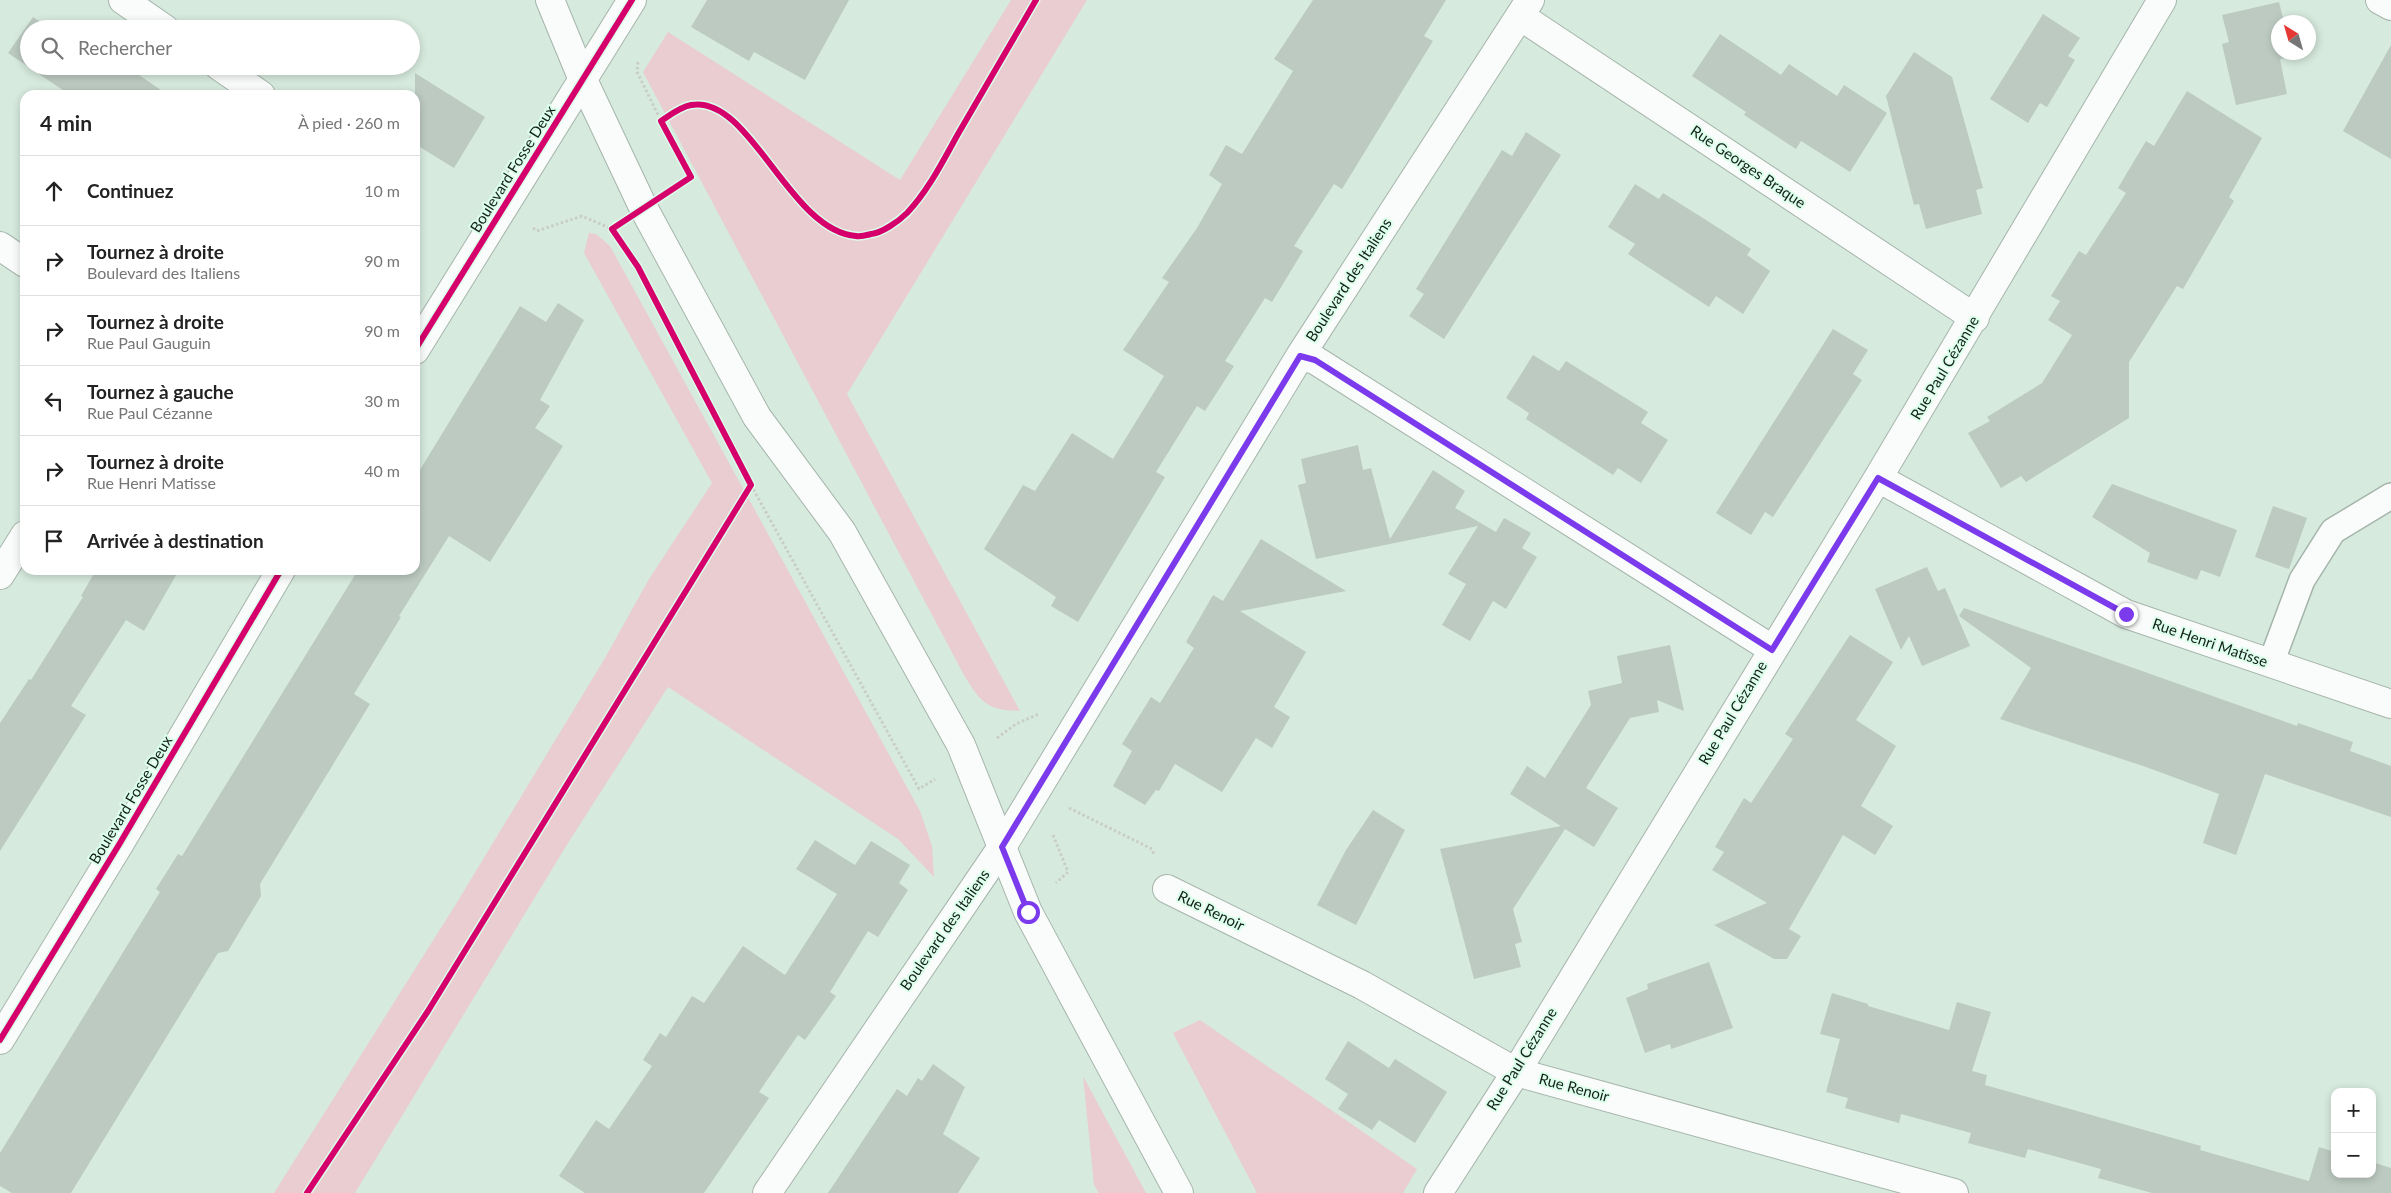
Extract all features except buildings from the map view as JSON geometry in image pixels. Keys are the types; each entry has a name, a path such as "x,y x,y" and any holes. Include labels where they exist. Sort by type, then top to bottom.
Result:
{"street":[{"path":"123,0 151,20"},
{"path":"550,0 583,80 644,209 757,417 842,532 961,745 1028,912 1179,1193"},
{"name":"Boulevard Fosse Deux","path":"420,342 632,0"},
{"name":"Rue Paul Cézanne","path":"1438,1193 1516,1072 1878,478 1975,318 2162,0"},
{"path":"2380,0 2391,6"},
{"name":"Rue Georges Braque","path":"1525,8 1975,318"},
{"name":"Boulevard des Italiens","path":"767,1193 1002,847 1300,356 1525,8"},
{"path":"232,75 254,90"},
{"path":"0,246 20,260"},
{"path":"1300,356 1315,360 1772,650"},
{"name":"Rue Henri Matisse","path":"1878,478 2126,614 2391,704"},
{"path":"0,575 20,543"},
{"name":"Boulevard Fosse Deux","path":"0,1040 120,843 278,575"},
{"name":"Rue Renoir","path":"1167,889 1362,985 1516,1072 1954,1193"}],"lane":[{"path":"2271,664 2302,580 2332,531 2391,496"}],"path":[{"path":"639,56 637,72 661,121"},
{"path":"504,207 537,231 582,216 612,229"},
{"path":"751,485 919,788"},
{"path":"1016,724 1043,712"},
{"path":"1066,806 1152,849 1167,889"}],"shaded area":[{"path":"1011,0 1087,0 847,394 1020,711 992,707 980,698 964,675 643,72 668,32 900,180"},
{"path":"589,233 596,234 610,246 920,811 932,846 934,877 898,839 668,687 568,843 355,1193 274,1193 456,904 605,658 649,579 712,483 584,253"},
{"path":"1200,1020 1417,1169 1403,1193 1257,1193 1173,1033"},
{"path":"1083,1076 1146,1193 1099,1193 1094,1185"}],"cycle path":[{"path":"420,342 632,0"},
{"path":"307,1193 428,1011 751,485 638,267 612,229 691,177 661,121 675,111 687,106 712,107 732,120 751,140 810,212 832,228 858,236 875,233 900,220 922,195 1036,0"},
{"path":"0,1040 120,843 278,575"}],"route":[{"path":"1028,912 1002,847 1300,356 1315,360 1772,650 1878,478 2126,614"}]}
